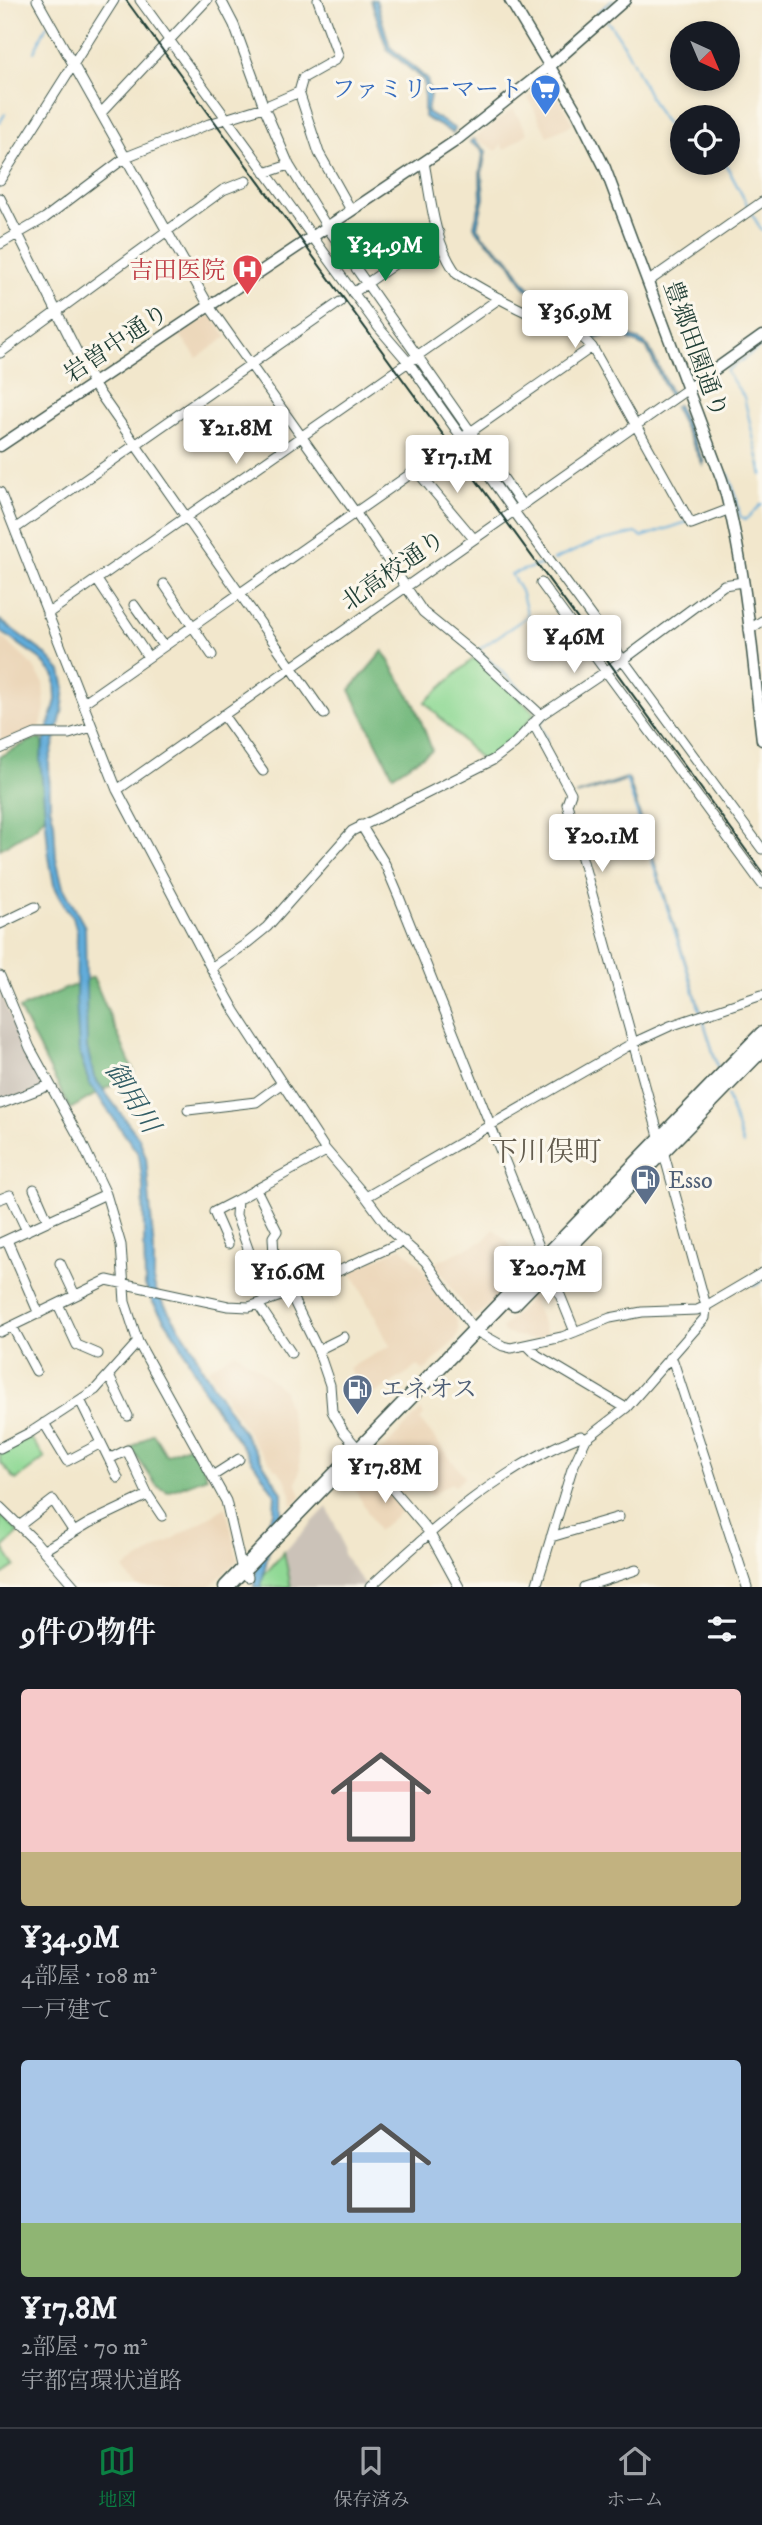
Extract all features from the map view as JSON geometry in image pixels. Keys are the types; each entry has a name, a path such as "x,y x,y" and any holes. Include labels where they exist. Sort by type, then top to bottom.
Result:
{"highway":[{"path":"661,1146 762,1034"},
{"path":"226,1587 243,1578 546,1263 661,1146 762,1049"}],"street":[{"path":"37,0 209,306 423,612 477,656 541,715"},
{"path":"0,180 4,165 74,66 114,0"},
{"path":"140,0 354,293 518,508"},
{"path":"101,113 207,0"},
{"path":"221,0 289,165 327,227 471,431 518,508 623,660 762,849"},
{"path":"317,0 338,55 335,60 303,78 299,92 319,152 351,210"},
{"name":"豊郷田園通り","path":"510,0 578,114 605,168 689,388 730,509 743,582 762,740"},
{"name":"岩曽中通り","path":"0,446 472,129 550,66 625,0"},
{"path":"0,244 45,218 127,158 209,124 264,107 299,92"},
{"path":"424,162 439,233 448,263 457,274 535,316 570,328 582,336 592,347 691,524 730,509"},
{"path":"265,173 289,165"},
{"path":"0,353 223,190 246,181"},
{"path":"0,198 93,384 324,714"},
{"path":"649,281 762,202"},
{"path":"354,293 439,233"},
{"path":"47,614 500,298"},
{"path":"16,528 340,302"},
{"name":"北高校通り","path":"117,790 762,336"},
{"path":"83,703 592,347"},
{"path":"416,470 474,539"},
{"path":"0,492 117,790 234,1011 326,1151 393,1232 425,1261 479,1333 511,1348 575,1332 610,1318 642,1312 697,1310 762,1273"},
{"path":"97,580 148,657"},
{"path":"211,968 267,927 352,831 493,760 514,744 541,715 623,660 724,585 743,582"},
{"path":"164,583 212,655"},
{"path":"541,583 762,884"},
{"path":"134,606 163,646"},
{"path":"749,630 762,621"},
{"path":"223,715 263,771"},
{"path":"533,723 570,793 567,804 706,1306 705,1318 626,1408 586,1439 578,1454 536,1587"},
{"path":"0,749 35,734 69,734 92,727"},
{"path":"361,825 385,864 399,897 575,1332"},
{"path":"0,924 35,907"},
{"path":"0,976 30,1048 106,1195 121,1245 124,1302 138,1342 226,1501 243,1578"},
{"path":"366,1197 633,1042 670,1026 762,995"},
{"path":"188,1110 256,1102 282,1083"},
{"path":"0,1104 50,1085"},
{"path":"228,1244 214,1212 326,1151"},
{"path":"34,1189 48,1221"},
{"path":"256,1189 277,1231 273,1237 274,1256 289,1293 318,1350 330,1385 332,1412 361,1454 429,1532 459,1587"},
{"path":"0,1199 9,1195 27,1231"},
{"path":"39,1314 3,1242 106,1195"},
{"path":"237,1200 236,1215 257,1274 289,1293"},
{"path":"0,1332 101,1282 113,1280 228,1306 249,1307 289,1293 404,1241"},
{"path":"60,1263 75,1295"},
{"path":"58,1304 78,1345 98,1354"},
{"path":"258,1304 291,1353"},
{"path":"12,1326 36,1371"},
{"path":"318,1350 344,1337"},
{"path":"0,1448 80,1400 108,1376 138,1342"},
{"path":"527,1345 537,1355 626,1408"},
{"path":"669,1358 673,1361 747,1587"},
{"path":"108,1376 128,1416"},
{"path":"80,1400 118,1478"},
{"path":"44,1423 67,1461 101,1443"},
{"path":"370,1587 429,1532 528,1461 581,1436 586,1439"},
{"path":"109,1459 127,1450 148,1495 162,1516"},
{"path":"214,1475 239,1460"},
{"path":"44,1550 148,1495"},
{"path":"19,1526 53,1500 74,1532"},
{"path":"0,1507 44,1550 75,1587"},
{"path":"551,1537 619,1517"},
{"path":"584,1587 636,1570"}],"shaded area":[{"path":"550,88 558,96 574,124 547,136 528,97 540,89"},
{"path":"513,109 528,133 504,150 501,144 497,151 474,138"},
{"path":"212,316 227,337 197,358 180,335"},
{"path":"0,635 33,666 43,682 45,708 40,728 0,746"},
{"path":"0,988 5,1005 44,1088 0,1104"},
{"path":"494,1229 508,1242 521,1272 479,1315 471,1316 434,1263 483,1241"},
{"path":"401,1247 420,1265 457,1321 459,1330 456,1339 424,1371 418,1366 365,1400 349,1368 390,1346 351,1271"},
{"path":"532,1297 548,1336 529,1339 504,1333 502,1328"},
{"path":"235,1352 284,1391 299,1451 297,1484 301,1497 292,1506 285,1479 257,1448 208,1369"},
{"path":"421,1410 424,1415 420,1420 465,1477 455,1486 451,1483 431,1495 416,1479 396,1499 404,1509 378,1531 351,1482"},
{"path":"226,1507 238,1560 209,1587 137,1587 123,1569"},
{"path":"327,1507 340,1536 343,1554 366,1587 291,1587 284,1552"}],"green space":[{"path":"383,651 415,705 432,750 393,775 350,690"},
{"path":"475,657 535,713 514,740 482,761 425,702"},
{"path":"42,739 46,814 36,827 0,849 0,756 32,740"},
{"path":"93,977 134,1072 70,1109 19,1009"},
{"path":"153,1433 166,1455 190,1445 207,1477 168,1492 157,1486 131,1448"},
{"path":"30,1437 45,1458 16,1480 0,1462 0,1452"},
{"path":"0,1514 19,1533 3,1548 15,1566 3,1574 0,1572"},
{"path":"284,1552 291,1587 254,1587"}],"water":[{"path":"371,0 376,0 390,47 427,79 430,95 427,112 455,129 453,133 424,117 424,81 387,49"},
{"path":"473,139 486,151 482,172 484,198 477,227 483,236 510,260 525,283 551,312 584,327 593,336 608,335 589,338 581,328 548,316 546,309 523,285 510,263 476,231 474,225 481,200 480,173 483,155 481,149 470,142"},
{"path":"614,334 636,338 649,347 672,395 669,396 647,348"},
{"path":"677,405 704,462 703,465 674,407"},
{"path":"0,620 44,653 61,671 65,688 62,713 49,762 50,807 54,822 56,858 63,887 85,927 87,1047 94,1077 139,1138 146,1158 154,1284 159,1297 282,1493 282,1512 272,1535 261,1587 254,1587 260,1533 274,1513 275,1494 204,1391 180,1343 152,1301 145,1285 143,1185 139,1155 89,1083 79,1052 76,999 77,932 73,917 54,885 40,758 56,700 55,676 39,658 0,631"},
{"path":"627,778 629,780 718,1068 628,780 576,795"}],"waterway":[{"path":"601,15 598,12 613,0"},
{"path":"607,21 627,50 650,98 670,128"},
{"path":"34,52 47,25"},
{"path":"0,122 5,114"},
{"path":"731,175 748,206"},
{"path":"752,214 762,231"},
{"path":"762,346 726,371 744,397 762,475"},
{"path":"723,472 729,475 737,501"},
{"path":"735,502 737,501 740,516 745,520 762,504"},
{"path":"554,560 595,542 636,533 642,537 687,522"},
{"path":"542,708 478,650 528,616 521,591 511,574 546,563"},
{"path":"547,740 539,724 548,715"},
{"path":"626,779 700,1011"},
{"path":"703,1019 718,1068"},
{"path":"727,1096 743,1145"},
{"path":"754,1286 762,1281"}],"railway":[{"path":"126,0 762,872"}],"place":[{"name":"ファミリーマート","path":"546,116"},
{"name":"吉田医院","path":"248,297"},
{"name":"Esso","path":"645,1207"},
{"name":"エネオス","path":"358,1416"}],"district":[{"name":"下川俣町","path":"546,1151"}],"water label":[{"name":"御用川","path":"133,1097"}]}
